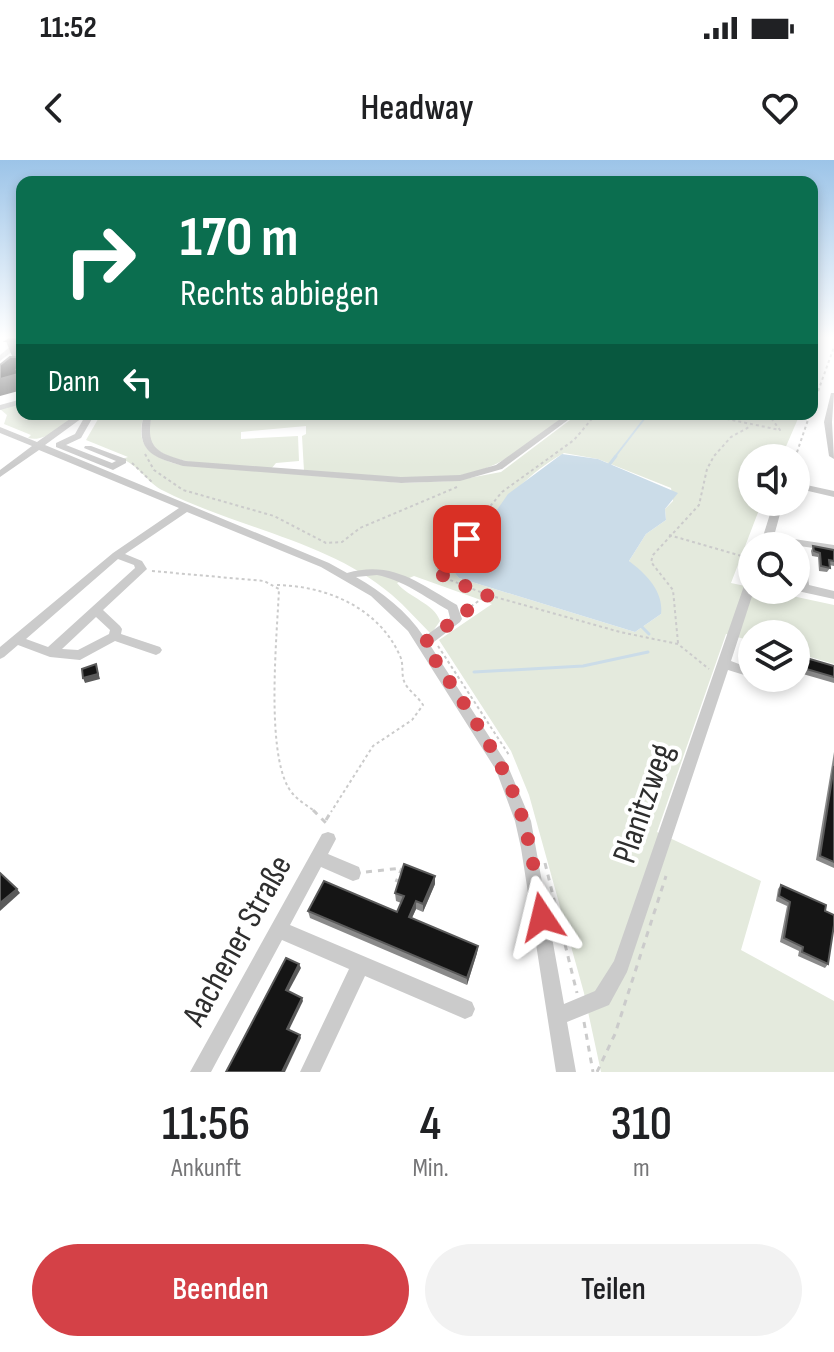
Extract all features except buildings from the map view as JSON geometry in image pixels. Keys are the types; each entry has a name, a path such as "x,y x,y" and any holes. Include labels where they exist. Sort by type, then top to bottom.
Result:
{"street":[{"path":"834,395 828,422 834,456"},
{"path":"0,474 74,420"},
{"path":"87,420 78,436 59,445 113,467 123,461"},
{"path":"147,420 144,440 149,447 167,459 186,464 401,480 470,476 499,467 564,420"},
{"path":"0,430 348,576 387,602 424,643 496,758 520,813 566,1072"},
{"path":"54,435 69,439"},
{"path":"810,489 834,494"},
{"path":"0,654 117,555 186,508"},
{"path":"810,544 834,548"},
{"path":"50,652 141,569 138,563 117,555"},
{"path":"348,576 364,570 395,573 453,608 456,616 424,643"},
{"path":"810,589 834,595"},
{"name":"Planitzweg","path":"558,1016 602,998 613,983 744,604"},
{"path":"16,640 50,652 80,655 114,636 116,629 111,621 96,611"},
{"path":"114,636 156,650"},
{"path":"722,670 738,672"},
{"name":"Aachener Straße","path":"200,1072 318,858 327,830"},
{"path":"318,858 353,873"},
{"path":"278,929 465,1009"},
{"path":"310,1072 361,965"}],"path":[{"path":"591,420 574,440 502,492 467,539 441,562 438,569 442,575 488,595 620,632 678,644 722,670"},
{"path":"727,420 780,430 772,420"},
{"path":"800,444 808,420"},
{"path":"678,644 673,590 651,562 669,535 698,508 706,488 707,470 719,450 741,429 751,426"},
{"path":"149,447 144,452 148,462 174,485 273,515 295,530 332,544 342,543 358,529 445,493 471,479 470,476"},
{"path":"123,461 133,463 144,478"},
{"path":"669,535 738,555"},
{"path":"141,569 323,590 356,606 400,655 404,682 420,697 423,705 412,720 373,746 327,830 296,796 282,774 276,679 279,589 275,585"},
{"path":"456,616 488,595"},
{"path":"353,873 402,868 396,882"}],"shaded area":[{"path":"16,404 16,420 69,420 48,435 28,438 31,435 4,424 7,415 0,409"},
{"path":"98,420 143,420 141,433 146,447 158,457 176,464 403,483 453,481 501,472 570,420 797,420 787,444 738,444 738,516 757,516 751,532 738,532 738,565 731,583 738,584 738,604 810,604 810,600 834,605 834,664 810,657 810,620 738,620 738,637 726,634 657,832 761,881 741,950 834,1001 834,1072 601,1072 584,993 529,795 511,751 439,640 492,604 414,576 397,583 437,615 440,621 431,634 392,595 340,561 164,491 122,459 128,457 86,440","holes":["564,453 598,459 671,488 673,501 665,509 666,520 646,534 629,561 661,614 635,632 459,578 449,566 516,490"]},
{"path":"151,420 559,420 496,464 451,477 426,479 304,471 302,436 306,434 306,426 241,432 241,439 298,436 299,461 276,463 271,469 174,458 161,453 153,445"}],"water":[{"path":"562,454 598,459 678,493 665,509 666,520 646,534 629,561 652,583 661,606 661,614 635,632 459,578 449,566 450,561 481,533 508,494"}],"waterway":[{"path":"614,458 643,420"},
{"path":"609,465 616,456"},
{"path":"639,624 649,634"},
{"path":"474,672 583,666 648,652"}],"route":[{"path":"467,539 451,551 438,569 445,578 488,595 424,643 502,768 523,821 542,917"}]}
